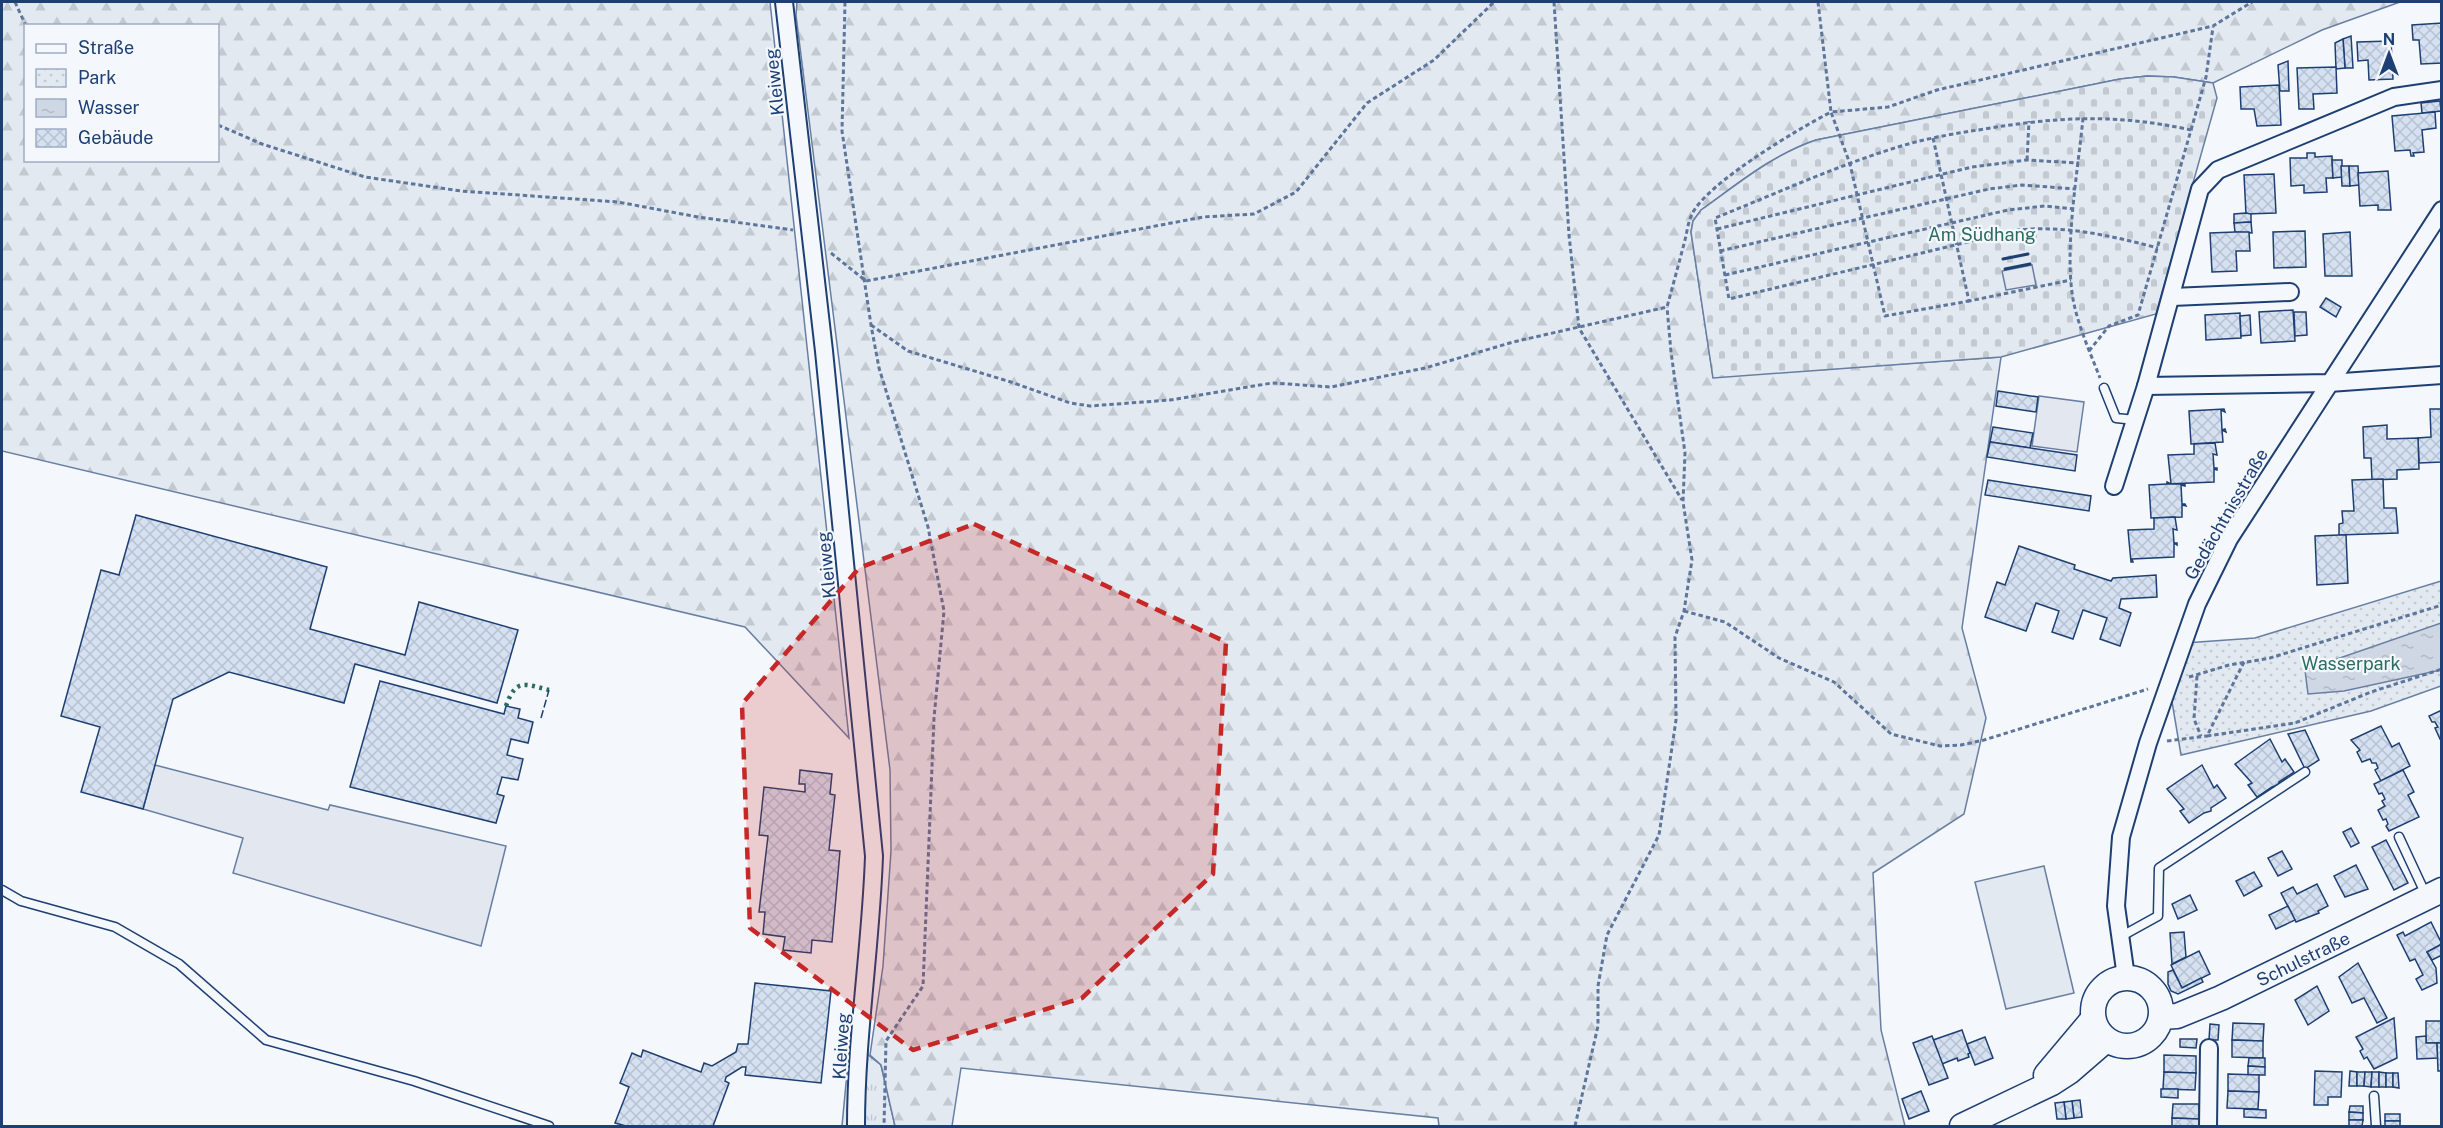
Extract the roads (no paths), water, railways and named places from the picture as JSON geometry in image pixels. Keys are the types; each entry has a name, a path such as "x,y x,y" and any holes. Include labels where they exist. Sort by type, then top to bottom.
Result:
{"main road":[{"name":"Schulstraße","path":"2161,1017 2177,1016 2221,998 2434,894"},
{"path":"2126,978 2142,981 2155,992 2159,1000 2161,1017 2152,1035 2135,1046 2125,1047 2106,1040 2100,1034 2093,1019 2092,1007 2096,996 2104,986 2114,980 2126,978"},
{"path":"2027,1094 2063,1057 2093,1019"},
{"path":"1962,1126 2052,1083 2069,1072 2106,1040"}],"street":[{"name":"Kleiweg","path":"784,2 874,856 872,918 861,1034 856,1126"},
{"path":"2114,486 2172,297 2200,189 2218,170 2394,97 2442,90"},
{"name":"Gedächtnisstraße","path":"2126,978 2116,906 2118,860 2128,808 2168,682 2197,604 2217,563 2329,382 2442,210"},
{"path":"2172,297 2290,292"},
{"path":"2146,386 2329,382 2442,375"},
{"path":"2208,1126 2210,1048"}],"lane":[{"path":"2104,388 2116,418 2136,420"},
{"path":"2119,937 2158,916 2159,868 2305,772"},
{"path":"2399,837 2434,894"},
{"path":"2,890 21,901 115,927 179,964 266,1040 414,1081 549,1126"},
{"path":"2374,1096 2376,1126"}],"water":[{"path":"2441,623 2441,670 2344,691 2308,694 2305,670"}],"park label":[{"name":"Am Südhang","path":"1982,234"},
{"name":"Wasserpark","path":"2351,663"}]}
